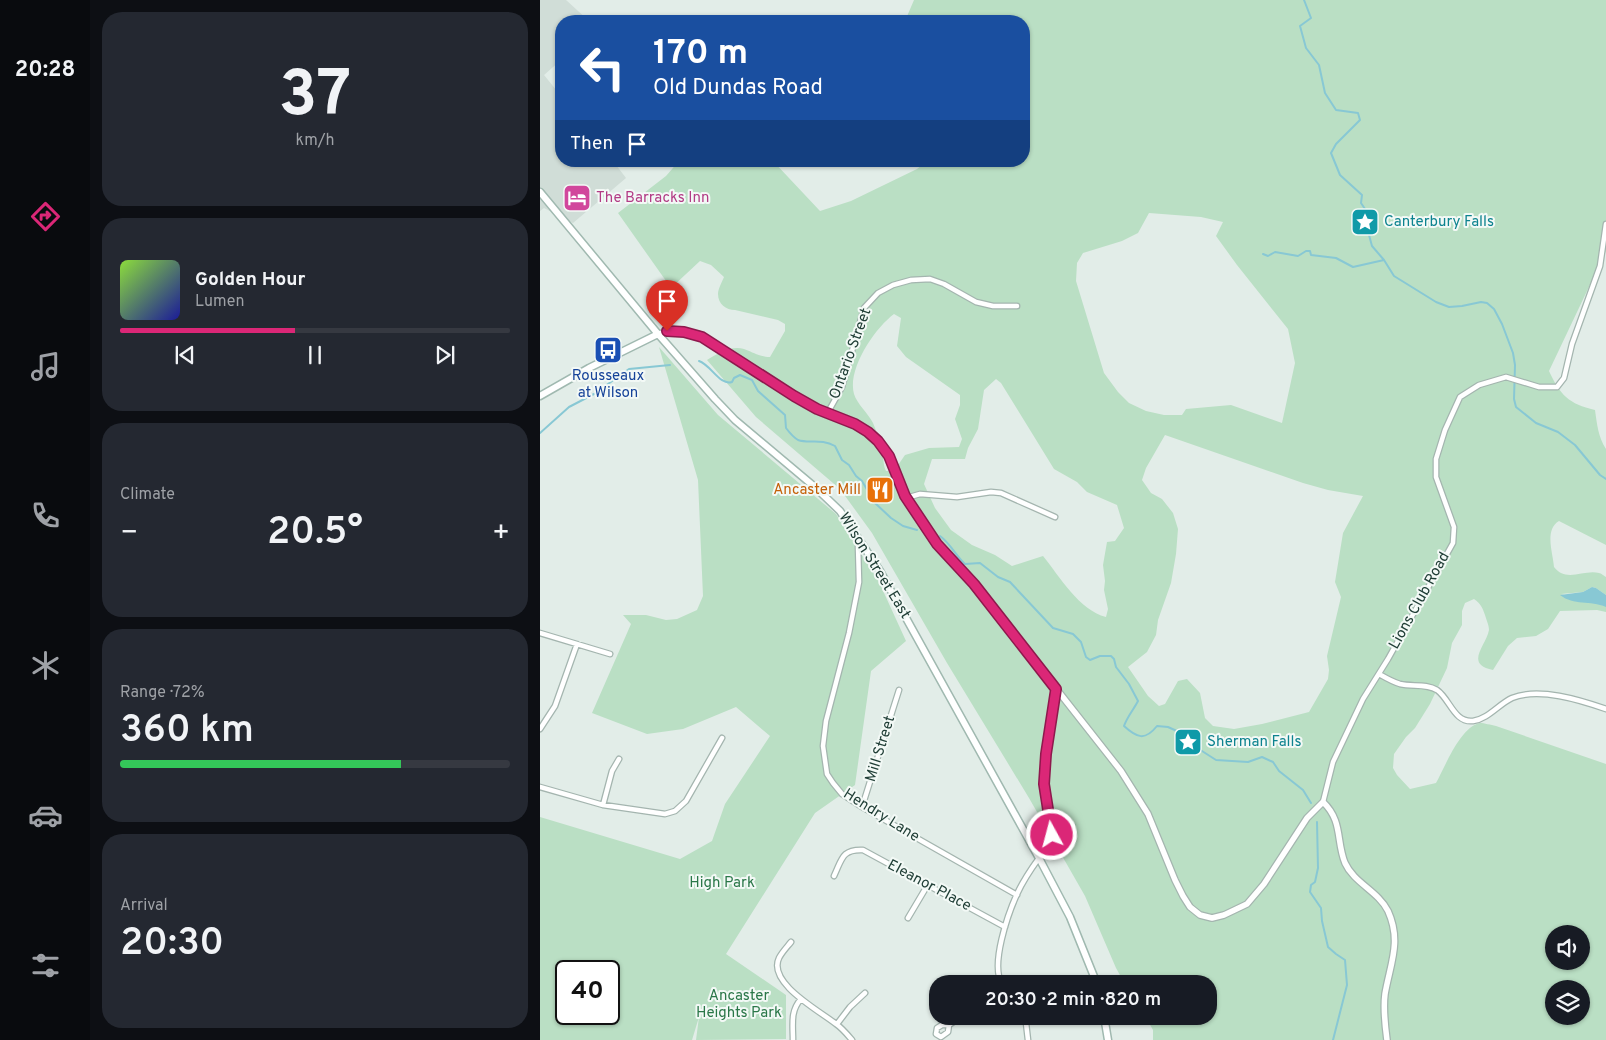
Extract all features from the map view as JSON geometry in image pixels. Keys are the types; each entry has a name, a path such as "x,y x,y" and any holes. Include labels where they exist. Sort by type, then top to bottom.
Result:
{"main road":[{"name":"Wilson Street East","path":"540,192 658,334 735,420 829,499 840,511 880,571 1039,858 1070,917 1093,975"},
{"path":"540,396 589,368 658,334"},
{"path":"1106,1025 1108,1040"}],"street":[{"name":"Lions Club Road","path":"1321,804 1333,762 1363,699 1380,674 1453,543 1454,527 1436,478 1436,459 1460,397 1480,385 1506,377 1539,387 1557,387 1564,378 1572,344 1600,266 1606,224"},
{"name":"Ontario Street","path":"827,414 842,387 864,308 878,294 893,285 911,280 930,279 944,284 976,302 993,306 1017,306"},
{"path":"658,334 676,331 702,337 794,396 827,414 862,428 883,446 906,498 937,544 974,584 1121,771 1148,814 1174,880 1190,907 1200,915 1212,918 1224,915 1247,904 1264,884 1313,811 1321,804 1330,808 1335,818 1346,866 1380,898 1388,910 1392,923 1395,946 1384,1004 1388,1040"},
{"path":"906,498 920,494 957,497 991,492 1001,493 1056,516"},
{"name":"Hendry Lane","path":"861,542 858,546 859,582 849,633 826,721 823,746 827,774 842,794 862,807 1016,895"},
{"path":"540,633 610,654"},
{"path":"540,729 554,706 577,644"},
{"path":"1380,674 1399,684 1424,685 1436,689 1444,695 1454,712 1463,720 1473,721 1485,717 1512,698 1528,693 1567,698 1606,709"},
{"path":"999,975 999,954 1016,895 1052,835 1044,784 1046,754 1056,689"},
{"name":"Mill Street","path":"862,807 899,690"},
{"path":"540,787 603,805 665,814 675,811 686,801 722,738"},
{"path":"603,805 612,771 619,759"},
{"name":"Eleanor Place","path":"834,876 841,860 851,850 863,850 1006,927"},
{"path":"908,918 927,886"},
{"path":"791,942 778,959 780,976 788,988 837,1024 852,1040"},
{"path":"837,1024 850,1007 865,993"},
{"path":"793,1040 793,1014 796,1004 801,999"},
{"path":"1026,1025 1028,1040"}],"shaded area":[{"path":"540,0 566,0 582,15 555,15 555,65 544,75 555,89 555,167 618,167 626,178 573,223 544,208 540,211"}],"green space":[{"path":"914,0 1606,0 1606,251 1549,371 1557,386 1566,397 1578,405 1595,410 1597,425 1606,449 1606,545 1559,521 1554,525 1551,536 1554,567 1564,574 1593,572 1600,573 1606,577 1606,595 1592,587 1583,592 1561,594 1606,606 1606,612 1597,610 1560,611 1548,629 1536,636 1517,638 1508,646 1493,670 1484,667 1478,659 1489,630 1483,610 1474,599 1465,603 1462,611 1462,625 1452,643 1447,668 1430,704 1415,728 1394,754 1393,768 1410,789 1436,783 1460,740 1473,726 1480,723 1496,726 1606,764 1606,1040 1153,1040 1153,1030 1150,1025 1217,1025 1217,975 1120,975 1085,896 872,533 840,489 756,417 707,360 734,348 770,357 785,331 785,324 778,320 732,310 723,306 719,301 718,294 724,277 711,265 700,261 671,288 618,213 666,176 674,167 779,167 820,211 851,201 920,167 1030,167 1030,15 908,15","holes":["1149,213 1201,217 1223,222 1216,236 1288,329 1295,363 1282,423 1231,405 1186,409 1182,415 1164,415 1146,411 1129,403 1104,373 1076,281 1077,263 1083,253 1122,241 1138,233","894,314 901,318 897,346 906,357 960,395 960,405 955,419 962,439 959,447 929,448 905,455 894,471 886,471 874,426 854,394 853,384 864,350 879,329","996,379 1001,383 1054,469 1077,482 1087,492 1117,505 1124,528 1115,541 1107,542 1103,565 1104,590 1108,609 1106,617 1096,613 1079,600 1063,583 1043,556 1012,566 995,555 972,545 951,530 935,508 924,484 932,459 965,459 968,448 978,429 984,390","1165,435 1328,490 1363,496 1343,533 1335,582 1341,597 1327,656 1328,679 1309,712 1234,729 1213,726 1205,718 1200,693 1187,679 1178,681 1165,704 1159,706 1148,696 1128,667 1147,652 1156,635 1158,620 1171,583 1176,554 1178,529 1173,513 1162,499 1151,493 1142,480 1146,468"]},
{"path":"659,347 718,415 836,514 879,582 906,641 871,671 855,785 815,813 726,954 786,995 786,1039 696,1040 699,1017 692,1040 540,1040 540,817 680,859 712,841 725,804 770,736 736,707 683,729 647,734 592,713 631,624 623,615 646,615 666,620 677,619 697,610 703,596 698,480"}],"water":[{"path":"1592,587 1606,595 1606,607 1571,601 1560,595 1583,592"}],"waterway":[{"path":"1304,0 1311,18 1300,26 1306,48 1319,65 1325,93 1336,110 1358,113 1360,120 1336,144 1331,153 1340,175 1362,195 1361,203 1367,212 1372,246 1394,276 1436,302 1449,307 1481,302 1487,303 1494,309 1513,353 1515,365 1514,399 1516,407 1536,423 1558,432 1575,445 1600,475 1606,479"},
{"path":"1263,254 1268,256 1275,252 1298,256 1306,251 1310,251 1311,255 1336,258 1353,267 1384,260"},
{"path":"699,361 723,381 732,382 734,378 740,375 752,380 758,391 785,415 786,428 793,436 802,441 825,442 835,446 842,460 849,465 856,476 862,481 875,503 903,526 917,530"},
{"path":"540,433 569,407 594,394 629,369 670,365"},
{"path":"940,536 965,564 980,563 998,577 1010,582 1053,628 1073,634 1081,642 1086,657 1090,660 1100,656 1111,656 1114,659 1116,667 1129,684 1138,701 1124,726 1133,733 1145,736 1157,726 1168,727 1179,732 1188,742 1216,760 1248,762 1262,757 1273,762 1279,771 1303,790 1311,803"},
{"path":"1317,822 1318,868 1315,882 1311,885 1310,892 1321,908 1328,947 1345,960 1347,985 1333,1040"}],"place":[{"name":"The Barracks Inn","path":"577,198"},
{"name":"Canterbury Falls","path":"1365,222"},
{"name":"Rousseaux at Wilson","path":"608,350"},
{"name":"Ancaster Mill","path":"880,490"},
{"name":"Sherman Falls","path":"1188,742"}],"route":[{"path":"667,331 684,332 702,337 794,396 817,409 855,424 868,432 883,446 905,496 937,544 974,584 1056,689 1052,703 1044,784 1052,824 1052,835"}],"park label":[{"name":"High Park","path":"722,883"},
{"name":"Ancaster Heights Park","path":"739,1004"}]}
